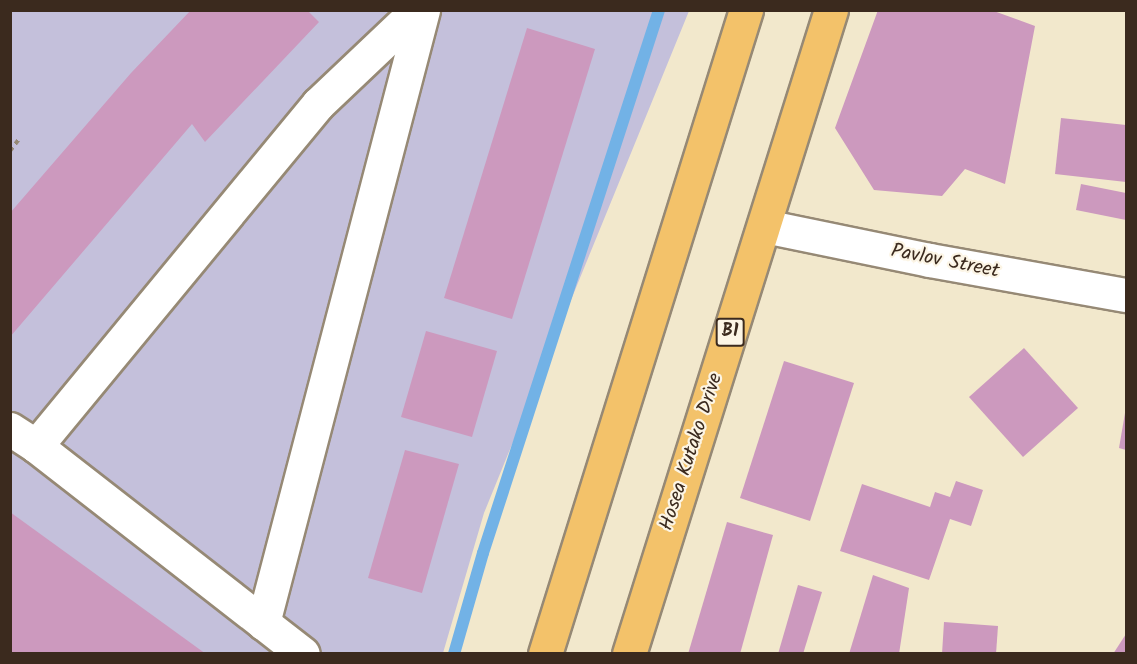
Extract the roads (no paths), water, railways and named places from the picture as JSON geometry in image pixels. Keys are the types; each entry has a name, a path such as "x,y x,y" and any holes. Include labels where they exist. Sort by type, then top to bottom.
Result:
{"main road":[{"path":"545,654 746,10"},
{"name":"Hosea Kutako Drive","path":"628,654 831,10"}],"street":[{"path":"303,654 23,438 318,104 417,10"},
{"path":"263,623 423,10"},
{"name":"Pavlov Street","path":"764,226 929,260 1126,295"}],"waterway":[{"path":"454,654 483,553 659,10"}]}
